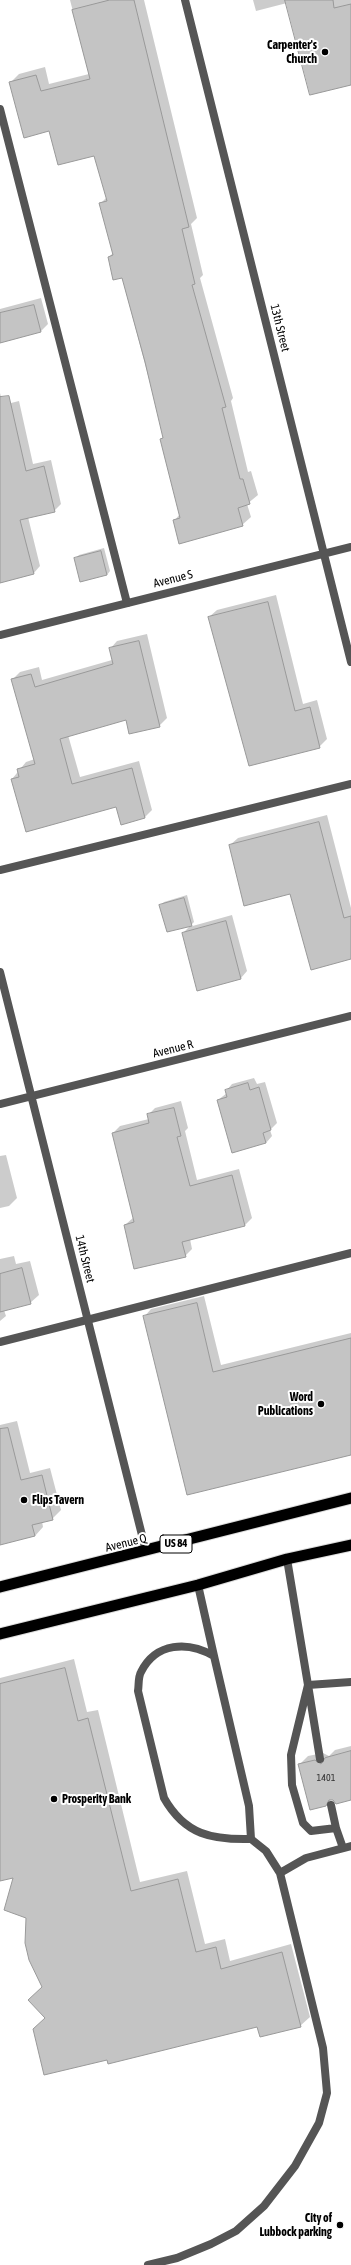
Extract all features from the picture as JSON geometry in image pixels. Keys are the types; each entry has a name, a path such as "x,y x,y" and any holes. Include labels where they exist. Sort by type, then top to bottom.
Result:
{"highway":[{"name":"Avenue Q","path":"0,1587 351,1498"},
{"path":"0,1634 198,1584 287,1559 351,1545"}],"street":[{"name":"13th Street","path":"185,0 351,662"},
{"path":"0,110 127,603"},
{"name":"Avenue S","path":"0,635 351,547"},
{"path":"0,870 351,784"},
{"name":"14th Street","path":"0,972 146,1551"},
{"name":"Avenue R","path":"0,1104 351,1016"},
{"path":"0,1342 351,1253"},
{"path":"287,1559 320,1759"},
{"path":"198,1584 249,1806 251,1839"},
{"path":"148,2265 197,2250 236,2231 264,2206 295,2166 319,2123 327,2093 323,2048 280,1873 266,1852 251,1839 233,1840 208,1837 188,1827 173,1814 164,1798 138,1691 140,1673 150,1659 164,1649 181,1646 200,1648 214,1656"},
{"path":"308,1685 351,1682"},
{"path":"308,1685 291,1755 292,1785 303,1823 311,1831 336,1828"},
{"path":"280,1873 306,1858 347,1847 336,1828 331,1805"}],"building":[{"path":"110,0 134,0 189,227 182,229 195,284 192,285 226,407 222,408 240,479 243,479 250,504 238,508 243,526 179,544 173,520 180,518 160,439 163,438 145,362 122,278 113,280 108,257 113,255 99,203 107,201 94,156 58,165 49,131 24,138 9,82 36,75 41,91 90,79 72,10"},
{"name":"Carpenter's Church","path":"285,0 333,0 334,8 351,4 351,85 310,95"},
{"path":"34,305 41,332 0,343 0,313"},
{"path":"9,396 26,471 44,466 55,512 20,520 34,574 0,583 0,397"},
{"path":"101,551 107,575 80,582 74,558"},
{"path":"268,602 295,711 310,707 320,748 249,766 208,617"},
{"path":"139,641 160,727 129,734 126,720 60,739 72,784 132,768 145,818 121,825 116,807 26,832 11,779 19,777 17,769 35,764 11,679 31,674 35,687 113,664 109,648"},
{"path":"319,822 344,918 351,916 351,959 311,970 290,894 244,906 229,845"},
{"path":"184,898 192,926 167,932 159,905"},
{"path":"226,921 241,979 197,991 182,933"},
{"path":"248,1083 250,1090 259,1087 271,1130 263,1133 266,1143 232,1153 217,1100 227,1097 225,1090"},
{"path":"174,1108 181,1136 177,1137 190,1186 232,1175 245,1226 182,1242 186,1257 134,1269 124,1225 134,1222 112,1133 149,1123 147,1114"},
{"path":"22,1268 31,1304 0,1312 0,1274"},
{"path":"197,1303 213,1372 351,1338 351,1455 187,1495 143,1316"},
{"name":"Flips Tavern","path":"8,1428 21,1480 42,1475 53,1520 32,1525 35,1536 0,1545 0,1429"},
{"name":"Prosperity Bank","path":"65,1668 78,1721 88,1718 131,1891 178,1879 196,1952 216,1947 221,1969 282,1952 301,2027 260,2037 257,2027 108,2064 107,2060 44,2075 33,2029 45,2018 28,2000 42,1987 29,1960 25,1943 26,1918 4,1910 13,1878 0,1881 0,1684"},
{"path":"351,1751 351,1800 336,1804 333,1800 329,1800 326,1806 310,1810 298,1764 315,1760 321,1764 325,1758"}],"place":[{"name":"Carpenter's Church","path":"325,52"},
{"name":"Word Publications","path":"321,1404"},
{"name":"Flips Tavern","path":"24,1500"},
{"name":"Prosperity Bank","path":"54,1799"},
{"name":"City of Lubbock parking","path":"340,2225"}]}
